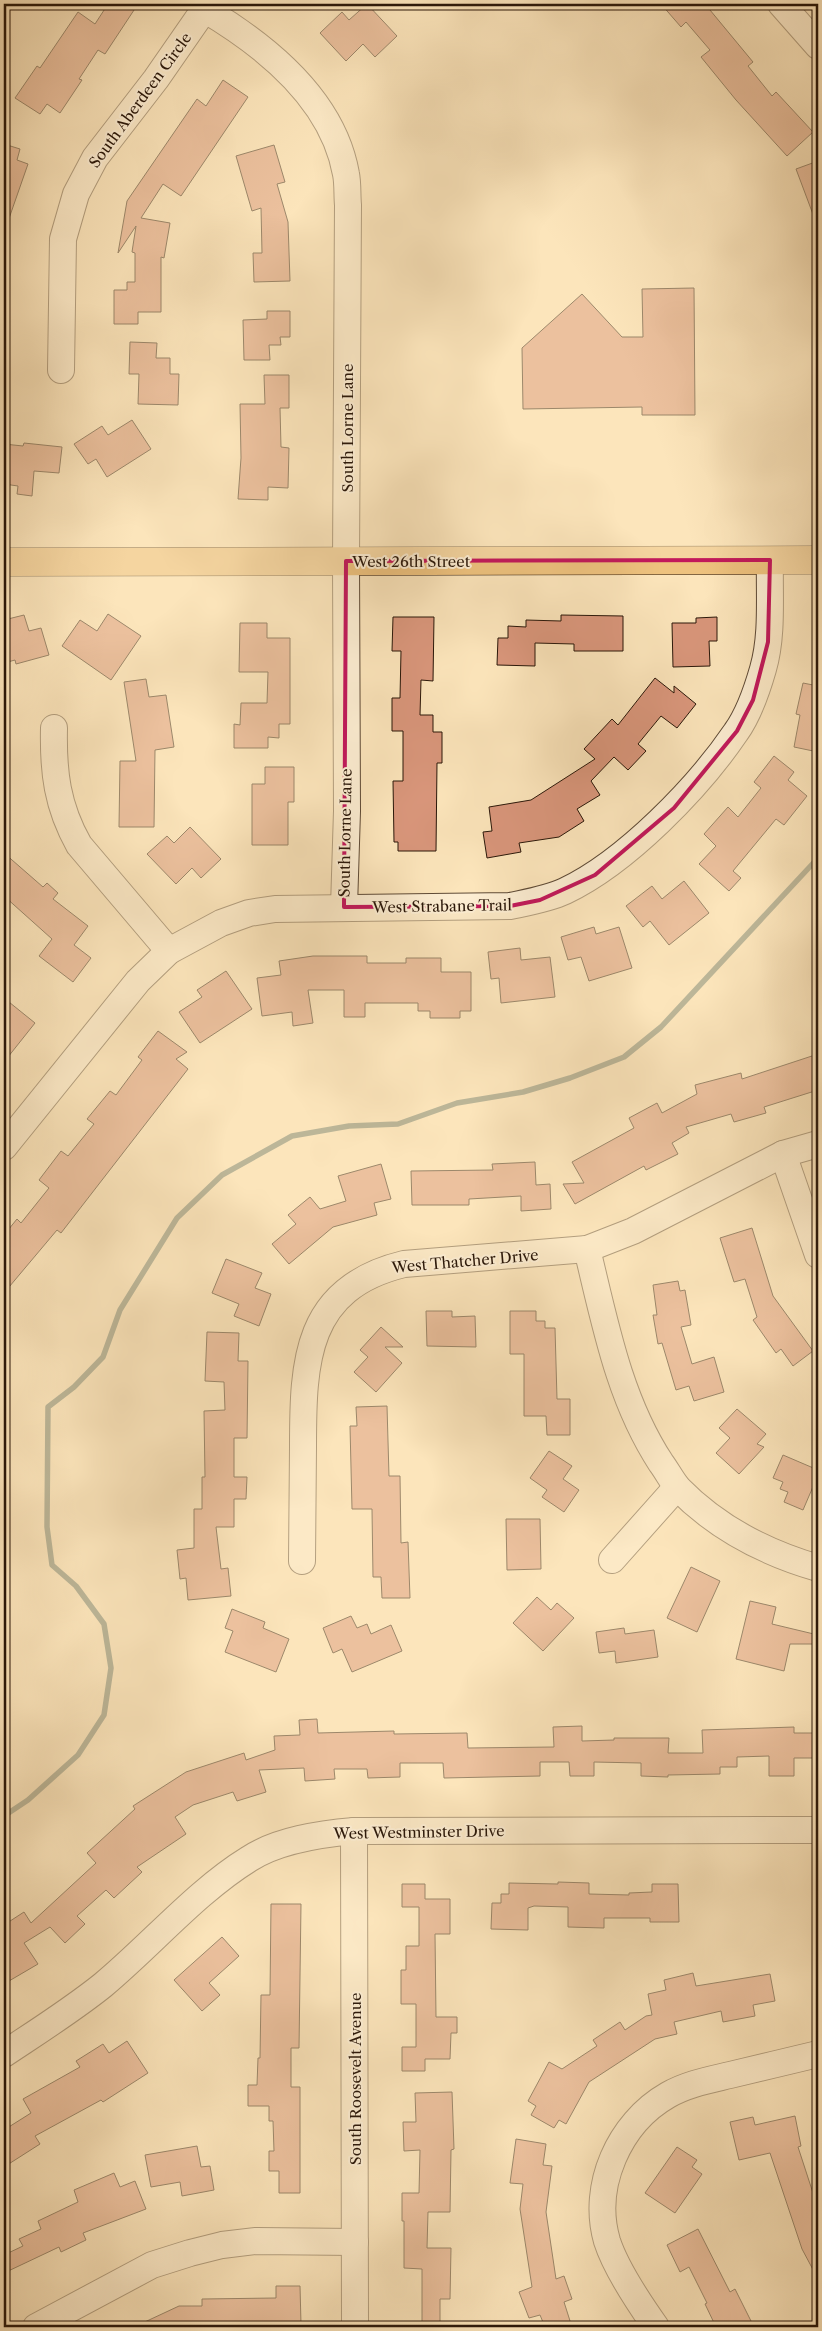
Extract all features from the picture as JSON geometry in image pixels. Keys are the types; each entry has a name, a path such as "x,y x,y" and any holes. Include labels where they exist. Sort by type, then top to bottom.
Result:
{"main road":[{"name":"West 26th Street","path":"4,562 818,560"}],"street":[{"path":"781,4 818,46"},
{"name":"South Aberdeen Circle","path":"61,370 64,239 76,194 95,158 156,79 206,6"},
{"name":"South Lorne Lane","path":"206,6 275,58 302,86 333,136 346,173 348,214 347,811 344,907"},
{"name":"West Strabane Trail","path":"5,1142 138,982 169,951 220,922 249,913 275,909 510,906 540,900 564,892 595,875 639,840 674,808 737,731 752,700 764,667 768,642 770,560"},
{"path":"54,728 56,782 67,825 84,852 169,951"},
{"name":"West Thatcher Drive","path":"302,1561 303,1387 308,1357 315,1332 328,1310 342,1294 363,1278 383,1269 397,1266 587,1249 633,1231 783,1154 818,1144"},
{"path":"783,1154 818,1255"},
{"path":"587,1249 610,1341 632,1411 648,1443 677,1487 713,1518 749,1541 786,1558 818,1568"},
{"path":"612,1560 677,1487"},
{"name":"West Westminster Drive","path":"4,2054 47,2026 103,1985 222,1878 250,1858 286,1843 319,1834 354,1831 818,1830"},
{"name":"South Roosevelt Avenue","path":"354,1831 355,2327"},
{"path":"656,2327 621,2270 606,2234 604,2195 608,2170 618,2145 628,2131 655,2104 669,2094 698,2083 818,2054"},
{"path":"36,2327 152,2265 190,2253 222,2245 256,2241 355,2242"}],"highlighted area":[{"path":"770,560 768,642 753,700 737,731 674,808 595,875 540,900 510,906 344,907 346,561"}],"building":[{"path":"108,4 138,4 105,54 98,50 79,79 82,80 60,113 47,104 40,114 15,98 37,66 40,68 78,12 95,24"},
{"path":"367,4 397,36 375,57 363,44 346,61 320,33 342,12 349,20"},
{"path":"661,4 705,4 753,62 748,66 772,96 776,92 813,132 787,156 736,100 701,57 710,50 686,22 681,27"},
{"path":"223,80 248,97 181,196 163,184 141,218 170,223 164,258 161,257 161,312 138,312 138,324 114,324 114,290 127,290 127,282 135,282 135,253 132,252 136,226 118,253 127,201 197,99 206,106"},
{"path":"4,144 20,149 17,160 28,164 6,227 4,226"},
{"path":"274,145 285,182 277,184 288,222 290,281 254,282 253,253 262,253 261,208 252,211 236,156"},
{"path":"818,161 818,225 817,225 796,169"},
{"path":"694,288 695,415 642,415 642,407 523,409 522,348 582,294 622,337 643,337 642,289"},
{"path":"267,311 290,311 290,337 280,337 281,345 269,345 270,360 244,360 243,320 267,319"},
{"path":"130,342 157,343 156,358 170,358 170,374 179,374 178,405 138,404 139,374 129,374"},
{"path":"264,375 289,375 289,408 280,408 281,447 289,448 288,488 268,487 268,500 238,499 241,458 240,404 265,404"},
{"path":"132,420 151,449 107,477 96,459 88,464 74,444 102,426 108,435"},
{"path":"24,443 62,447 59,473 34,471 32,496 17,494 18,486 4,484 4,444 23,446"},
{"path":"108,614 141,636 111,680 62,646 80,620 97,631"},
{"path":"24,615 29,631 41,628 49,655 16,664 15,660 4,663 4,620"},
{"path":"561,615 623,616 623,651 574,651 574,644 535,643 535,666 497,665 498,638 508,638 508,626 526,627 526,620 561,621"},
{"path":"393,617 434,617 433,681 421,680 420,715 433,715 433,732 442,732 442,763 437,763 436,851 398,851 398,842 394,842 393,781 403,781 403,731 392,731 392,698 400,698 401,651 392,651"},
{"path":"717,617 717,641 709,641 710,666 673,667 672,623 696,623 696,618"},
{"path":"240,623 267,623 267,638 290,638 290,724 279,724 279,738 268,737 268,748 234,748 234,724 240,725 241,703 267,703 268,672 239,672"},
{"path":"655,678 674,693 674,686 696,704 677,728 661,716 638,744 646,751 628,770 614,757 591,781 600,795 577,809 584,821 559,837 519,843 521,852 487,858 483,832 492,831 489,807 531,800 595,759 584,749 612,719 618,725"},
{"path":"146,679 149,697 166,695 174,747 155,750 154,827 119,827 120,761 136,761 124,682"},
{"path":"803,683 818,686 818,752 794,747 800,715 796,714"},
{"path":"774,756 794,772 788,780 807,796 784,825 776,819 733,871 741,878 729,891 699,864 716,846 704,834 728,807 738,817 761,788 754,782"},
{"path":"265,767 294,767 294,802 288,802 288,845 252,845 252,784 265,784"},
{"path":"190,827 221,859 201,878 192,868 176,884 147,854 167,836 174,843"},
{"path":"4,853 43,887 47,883 58,893 53,899 88,926 74,945 91,958 73,982 39,956 52,939 4,896"},
{"path":"684,881 709,913 669,945 650,921 643,927 626,906 652,886 662,899"},
{"path":"594,927 596,934 619,927 632,968 589,981 581,957 568,960 561,937"},
{"path":"520,948 521,960 550,957 555,997 501,1003 499,978 491,979 488,952"},
{"path":"313,956 367,956 367,963 406,963 406,958 441,958 441,972 471,972 471,1011 460,1011 460,1018 430,1018 430,1011 418,1011 418,1003 365,1003 365,1017 344,1017 344,990 308,990 313,1023 293,1026 292,1012 262,1016 257,978 281,975 279,961"},
{"path":"226,971 252,1009 200,1043 179,1012 202,997 197,990"},
{"path":"4,998 35,1023 4,1062"},
{"path":"158,1031 187,1052 176,1059 188,1069 61,1233 57,1230 4,1293 4,1235 17,1219 21,1223 49,1188 39,1180 61,1151 68,1156 94,1124 87,1119 110,1091 116,1095 142,1060 138,1057"},
{"path":"818,1054 818,1090 764,1107 766,1113 734,1122 731,1114 686,1127 689,1133 672,1143 678,1154 646,1170 644,1166 575,1204 563,1184 584,1183 572,1162 634,1128 629,1118 657,1103 662,1113 697,1094 695,1085 741,1073 742,1079"},
{"path":"535,1162 536,1185 550,1184 551,1209 521,1211 521,1196 469,1199 469,1205 412,1205 411,1171 493,1170 492,1164"},
{"path":"381,1164 391,1199 374,1203 377,1215 333,1227 289,1264 272,1244 296,1224 288,1215 310,1197 320,1209 346,1201 338,1176"},
{"path":"752,1228 773,1296 813,1351 793,1366 781,1349 776,1353 753,1320 757,1317 745,1279 734,1282 720,1238"},
{"path":"226,1259 262,1273 255,1288 271,1294 259,1326 234,1316 239,1304 212,1293"},
{"path":"678,1281 680,1291 685,1290 691,1325 681,1327 692,1364 714,1357 724,1392 694,1401 689,1386 676,1390 662,1343 658,1344 653,1315 657,1315 653,1285"},
{"path":"426,1311 452,1311 452,1317 475,1316 476,1347 427,1346"},
{"path":"510,1311 536,1311 536,1321 545,1321 545,1328 555,1328 557,1399 570,1399 570,1435 547,1435 546,1416 524,1416 524,1354 510,1354"},
{"path":"381,1327 403,1347 385,1347 402,1363 376,1392 354,1372 368,1357 360,1350"},
{"path":"207,1332 239,1333 238,1361 248,1361 247,1438 234,1438 234,1477 247,1477 246,1499 234,1499 234,1527 216,1527 221,1569 228,1568 231,1596 188,1600 186,1578 180,1579 177,1550 194,1548 194,1509 202,1509 202,1477 205,1477 204,1411 225,1410 224,1382 205,1381"},
{"path":"387,1406 389,1476 400,1476 401,1543 408,1542 410,1598 382,1598 381,1577 373,1577 372,1509 352,1509 350,1426 357,1426 356,1407"},
{"path":"737,1409 766,1434 757,1444 764,1447 739,1474 716,1453 730,1438 719,1428"},
{"path":"549,1451 572,1466 563,1479 579,1490 564,1512 542,1497 547,1490 530,1478"},
{"path":"783,1455 818,1470 818,1475 803,1510 784,1502 788,1492 780,1489 783,1482 773,1478"},
{"path":"506,1519 540,1519 541,1569 507,1570"},
{"path":"691,1567 720,1581 697,1632 667,1618"},
{"path":"537,1597 551,1610 557,1603 574,1618 543,1651 513,1623"},
{"path":"750,1601 776,1607 772,1624 818,1635 818,1644 790,1644 784,1671 736,1659"},
{"path":"232,1609 265,1622 263,1628 289,1639 276,1672 225,1652 233,1631 225,1628"},
{"path":"351,1616 357,1628 367,1624 371,1634 391,1625 402,1651 352,1672 342,1649 333,1653 323,1628"},
{"path":"624,1628 625,1634 654,1630 658,1657 616,1663 615,1651 599,1653 596,1632"},
{"path":"317,1719 318,1733 394,1731 394,1734 467,1733 468,1748 554,1747 553,1727 582,1726 582,1741 614,1740 614,1738 669,1738 668,1753 703,1753 702,1730 794,1727 794,1733 818,1733 818,1758 794,1758 794,1776 769,1776 769,1756 737,1757 737,1767 720,1767 720,1774 668,1775 668,1777 641,1776 641,1763 594,1762 594,1776 570,1776 569,1762 540,1762 540,1776 444,1778 443,1763 400,1763 400,1777 368,1778 367,1769 334,1769 335,1779 305,1781 304,1768 259,1770 266,1792 237,1801 233,1792 193,1805 175,1817 186,1834 137,1867 142,1872 114,1898 106,1890 77,1916 85,1924 65,1943 50,1927 24,1943 38,1964 9,1981 4,1974 4,1925 24,1912 31,1923 96,1863 87,1853 135,1809 133,1806 186,1772 244,1753 246,1760 275,1750 274,1736 300,1735 299,1720"},
{"path":"558,1882 589,1883 589,1894 629,1895 629,1893 652,1892 652,1884 678,1884 679,1922 650,1922 650,1918 604,1918 604,1928 568,1927 568,1907 534,1906 528,1908 528,1930 491,1929 492,1903 501,1903 501,1894 509,1894 509,1883 558,1884"},
{"path":"402,1884 425,1884 425,1899 450,1899 450,1934 435,1934 436,2017 457,2017 457,2033 451,2033 450,2059 425,2059 425,2071 402,2071 402,2047 416,2047 416,2004 401,2004 401,1970 406,1970 406,1946 419,1946 419,1907 402,1907"},
{"path":"271,1904 301,1904 299,2048 291,2048 291,2087 300,2087 300,2193 279,2193 279,2171 269,2171 269,2151 274,2151 273,2121 269,2121 269,2106 248,2106 248,2085 257,2085 258,2058 260,2058 261,1995 270,1995"},
{"path":"222,1937 239,1956 209,1983 220,1995 202,2011 174,1980"},
{"path":"693,1973 696,1986 770,1974 775,2001 753,2005 755,2016 723,2022 721,2011 674,2022 677,2034 655,2039 589,2082 566,2124 559,2120 554,2128 531,2115 536,2106 528,2101 549,2062 562,2069 597,2046 593,2040 620,2022 625,2030 646,2016 652,2015 648,1994 666,1990 664,1980"},
{"path":"127,2041 148,2073 103,2102 101,2100 35,2136 40,2144 4,2167 4,2130 31,2113 23,2099 80,2067 76,2061 103,2044 109,2053"},
{"path":"452,2092 454,2149 451,2150 450,2212 428,2212 427,2248 451,2248 450,2299 440,2299 440,2327 422,2327 422,2269 404,2268 404,2221 402,2221 402,2193 419,2193 420,2150 404,2151 403,2122 416,2122 415,2093"},
{"path":"795,2116 801,2146 798,2147 813,2193 818,2191 818,2279 802,2249 770,2153 739,2160 730,2122 753,2117 755,2125"},
{"path":"516,2139 546,2144 543,2165 552,2166 546,2212 556,2279 564,2276 572,2299 564,2302 571,2324 562,2327 545,2327 540,2315 529,2318 519,2292 532,2287 520,2209 523,2184 510,2183"},
{"path":"197,2146 201,2167 210,2166 214,2190 182,2196 180,2182 151,2187 145,2155"},
{"path":"677,2147 697,2160 692,2167 702,2174 675,2213 645,2193"},
{"path":"114,2173 120,2187 135,2181 146,2209 83,2233 86,2240 61,2252 59,2247 4,2273 4,2255 23,2246 19,2239 41,2229 38,2221 78,2202 74,2190"},
{"path":"698,2229 730,2292 735,2289 754,2327 716,2327 705,2304 707,2303 689,2267 680,2272 667,2245"},
{"path":"276,2286 300,2286 301,2324 293,2324 294,2327 134,2327 179,2306 202,2306 202,2299 276,2298"}],"waterway":[{"path":"4,1816 28,1800 78,1755 104,1715 111,1668 104,1624 76,1586 52,1565 47,1527 48,1407 74,1387 103,1357 120,1310 177,1218 222,1175 292,1136 349,1126 398,1124 457,1103 523,1092 570,1078 624,1057 661,1027 818,858"}]}
